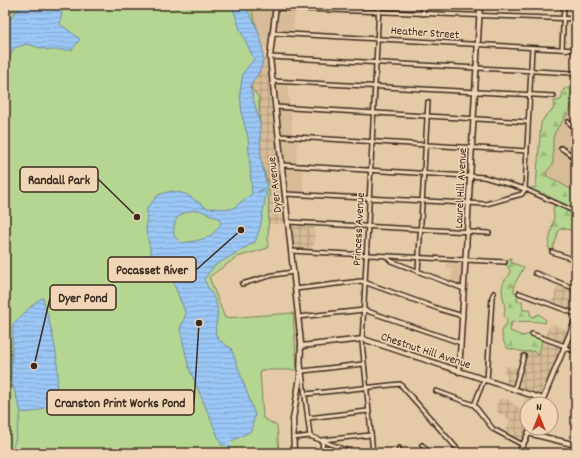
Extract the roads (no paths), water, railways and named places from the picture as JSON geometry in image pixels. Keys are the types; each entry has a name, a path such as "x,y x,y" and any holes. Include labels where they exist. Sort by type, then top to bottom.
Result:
{"street":[{"name":"Princess Avenue","path":"373,453 365,387 362,340 365,256 379,5"},
{"path":"423,14 424,5"},
{"name":"Laurel Hill Avenue","path":"459,372 470,204 480,5"},
{"path":"562,49 564,5"},
{"path":"276,7 576,19"},
{"name":"Dyer Avenue","path":"276,7 270,57 298,317 301,364 293,419 294,453"},
{"name":"Heather Street","path":"272,33 576,50"},
{"path":"284,194 421,202 486,204 522,194 525,189 532,48"},
{"path":"270,57 572,73"},
{"path":"272,81 554,96"},
{"path":"418,272 428,102"},
{"path":"275,107 528,122"},
{"path":"568,122 576,128"},
{"path":"278,136 527,151"},
{"path":"561,148 576,158"},
{"path":"282,165 370,169 496,179 525,189 576,212"},
{"path":"288,222 489,233"},
{"path":"291,251 505,262"},
{"path":"552,252 576,260"},
{"path":"386,256 391,261 464,289"},
{"path":"242,284 273,275 293,272"},
{"path":"535,273 576,289"},
{"path":"295,289 364,282 463,316"},
{"path":"474,405 486,380 492,297 494,293"},
{"path":"518,293 576,314"},
{"path":"298,317 364,310 461,343"},
{"path":"544,396 576,319"},
{"path":"532,334 576,351"},
{"name":"Chestnut Hill Avenue","path":"300,346 362,340 533,396"},
{"path":"514,390 524,356"},
{"name":"Dyer Avenue","path":"301,364 306,394 310,436"},
{"path":"303,371 363,364"},
{"path":"306,394 400,384 461,453"},
{"path":"436,391 474,405 493,429 523,445"},
{"path":"308,418 368,411"},
{"path":"322,440 371,435"},
{"path":"293,438 310,436 352,453"},
{"path":"519,453 527,436"},
{"path":"542,436 576,443"},
{"path":"322,440 323,453"},
{"path":"422,445 429,453"},
{"path":"398,448 399,453"}],"water":[{"path":"23,5 63,5 60,24 80,39 72,50 48,50 27,44 14,48 5,67 5,28 15,12"},
{"path":"232,5 244,5 255,23 262,44 262,66 250,86 260,124 261,160 267,187 258,192 267,189 260,228 255,242 214,266 204,279 217,307 216,334 218,339 231,348 255,415 251,431 222,446 189,368 180,329 186,314 171,277 152,257 146,231 147,208 158,195 171,191 186,194 207,208 232,209 252,194 248,137 242,116 240,92 243,73 254,59 241,32","holes":["199,210 218,218 221,222 218,228 210,236 181,243 174,236 176,220 179,216 187,212"]},
{"path":"43,298 51,330 58,369 56,387 51,401 40,410 21,412 11,380 13,324 38,300"}],"waterway":[{"path":"11,453 21,412"},
{"path":"228,439 229,453"}],"place":[{"name":"Randall Park","path":"137,217"},
{"name":"Pocasset River","path":"241,230"},
{"name":"Cranston Print Works Pond","path":"199,323"},
{"name":"Dyer Pond","path":"34,366"}]}
